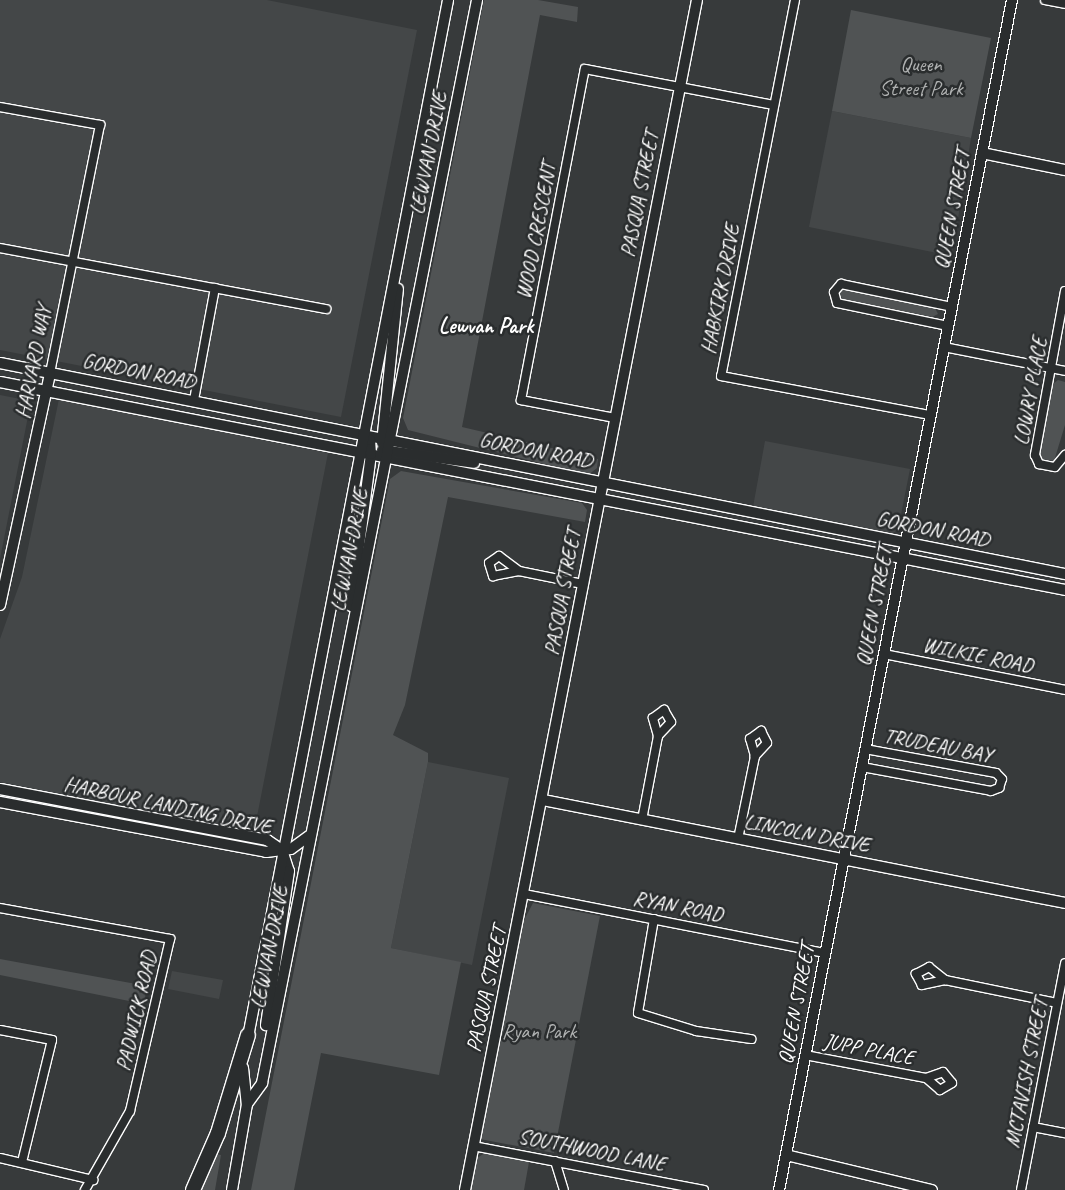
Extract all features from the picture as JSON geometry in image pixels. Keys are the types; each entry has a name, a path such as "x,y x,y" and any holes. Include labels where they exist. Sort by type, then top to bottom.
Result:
{"highway":[{"path":"193,1190 218,1133 248,1035"}],"main road":[{"name":"LEWVAN DRIVE","path":"232,1190 247,1104 241,1080 248,1035 282,850 448,0"},
{"name":"LEWVAN DRIVE","path":"386,438 477,0"},
{"name":"PASQUA STREET","path":"465,1190 543,800 601,483 697,0"},
{"name":"QUEEN STREET","path":"779,1190 842,859 862,767 1012,0"},
{"path":"982,153 1065,170"},
{"path":"410,196 386,453 511,465"},
{"name":"GORDON ROAD","path":"0,363 1065,574"},
{"name":"HARVARD WAY","path":"0,605 50,372"},
{"name":"GORDON ROAD","path":"0,382 360,452 386,453 598,499 1065,590"},
{"path":"337,708 371,451 363,434"},
{"name":"LEWVAN DRIVE","path":"247,1104 262,1083 386,453"},
{"path":"250,837 270,838 281,830 299,765"},
{"name":"HARBOUR LANDING DRIVE","path":"0,789 250,837 282,850"},
{"name":"LINCOLN DRIVE","path":"543,800 1065,903"},
{"name":"HARBOUR LANDING DRIVE","path":"0,802 234,846 282,850"},
{"path":"262,1083 289,872 282,850 304,843 310,835"},
{"path":"786,1155 932,1190"}],"street":[{"name":"HABKIRK DRIVE","path":"795,0 722,376 930,415"},
{"path":"1045,0 1065,4"},
{"name":"WOOD CRESCENT","path":"615,418 521,400 585,68 679,87"},
{"path":"679,87 774,105"},
{"name":"HARVARD WAY","path":"0,107 100,126 50,372"},
{"path":"0,248 326,310"},
{"path":"948,326 837,303 834,292 841,284 952,306"},
{"path":"194,400 216,288"},
{"name":"LOWRY PLACE","path":"1065,291 1035,455 1039,464 1055,467 1065,455"},
{"path":"944,347 1065,371"},
{"path":"519,571 583,584"},
{"name":"WILKIE ROAD","path":"884,654 1065,690"},
{"path":"642,820 658,736"},
{"name":"TRUDEAU BAY","path":"862,767 991,791 1000,788 1002,779 996,773 865,749"},
{"path":"738,839 755,756"},
{"name":"RYAN ROAD","path":"524,894 825,952"},
{"name":"PADWICK ROAD","path":"0,908 170,940 130,1111 93,1180 85,1190"},
{"path":"654,919 638,1013 696,1031 751,1039"},
{"name":"MCTAVISH STREET","path":"1021,1190 1065,963"},
{"path":"945,980 1057,1003"},
{"path":"0,1030 52,1040 22,1162"},
{"name":"JUPP PLACE","path":"805,1055 926,1078"},
{"path":"1034,1127 1065,1133"},
{"name":"SOUTHWOOD LANE","path":"473,1146 704,1190"},
{"path":"0,1158 93,1180"},
{"path":"555,1161 564,1190"}],"shaded area":[{"path":"0,0 267,0 417,30 341,417 0,350"},
{"path":"832,111 971,138 952,256 809,227"},
{"path":"0,395 31,401 0,559"},
{"path":"59,399 328,453 254,832 0,782 0,639 22,577"},
{"path":"765,441 910,469 898,530 891,534 753,507"},
{"path":"428,762 509,778 472,965 391,948"},
{"path":"172,971 223,980 219,999 168,989"}],"green space":[{"path":"484,0 538,0 578,7 577,22 540,15 462,427 598,459 597,468 588,475 408,430 403,418"},
{"name":"Queen Street Park","path":"851,10 991,38 971,138 832,111"},
{"path":"845,288 934,306 938,314 932,317 842,299 839,290"},
{"path":"1058,380 1065,382 1065,425 1054,461 1042,459 1039,452 1053,384"},
{"path":"401,471 582,503 587,510 585,522 448,497 405,705 393,735 428,753 428,762 391,948 461,962 439,1075 321,1053 294,1190 251,1190 390,479"},
{"name":"Ryan Park","path":"533,903 600,916 554,1153 480,1139 522,924"},
{"path":"0,959 147,986 144,1004 0,975"},
{"path":"485,1153 529,1162 524,1190 471,1190 477,1158"},
{"path":"214,1154 221,1155 215,1190 198,1190"}],"district":[{"name":"Lewvan Park","path":"486,327"}]}
